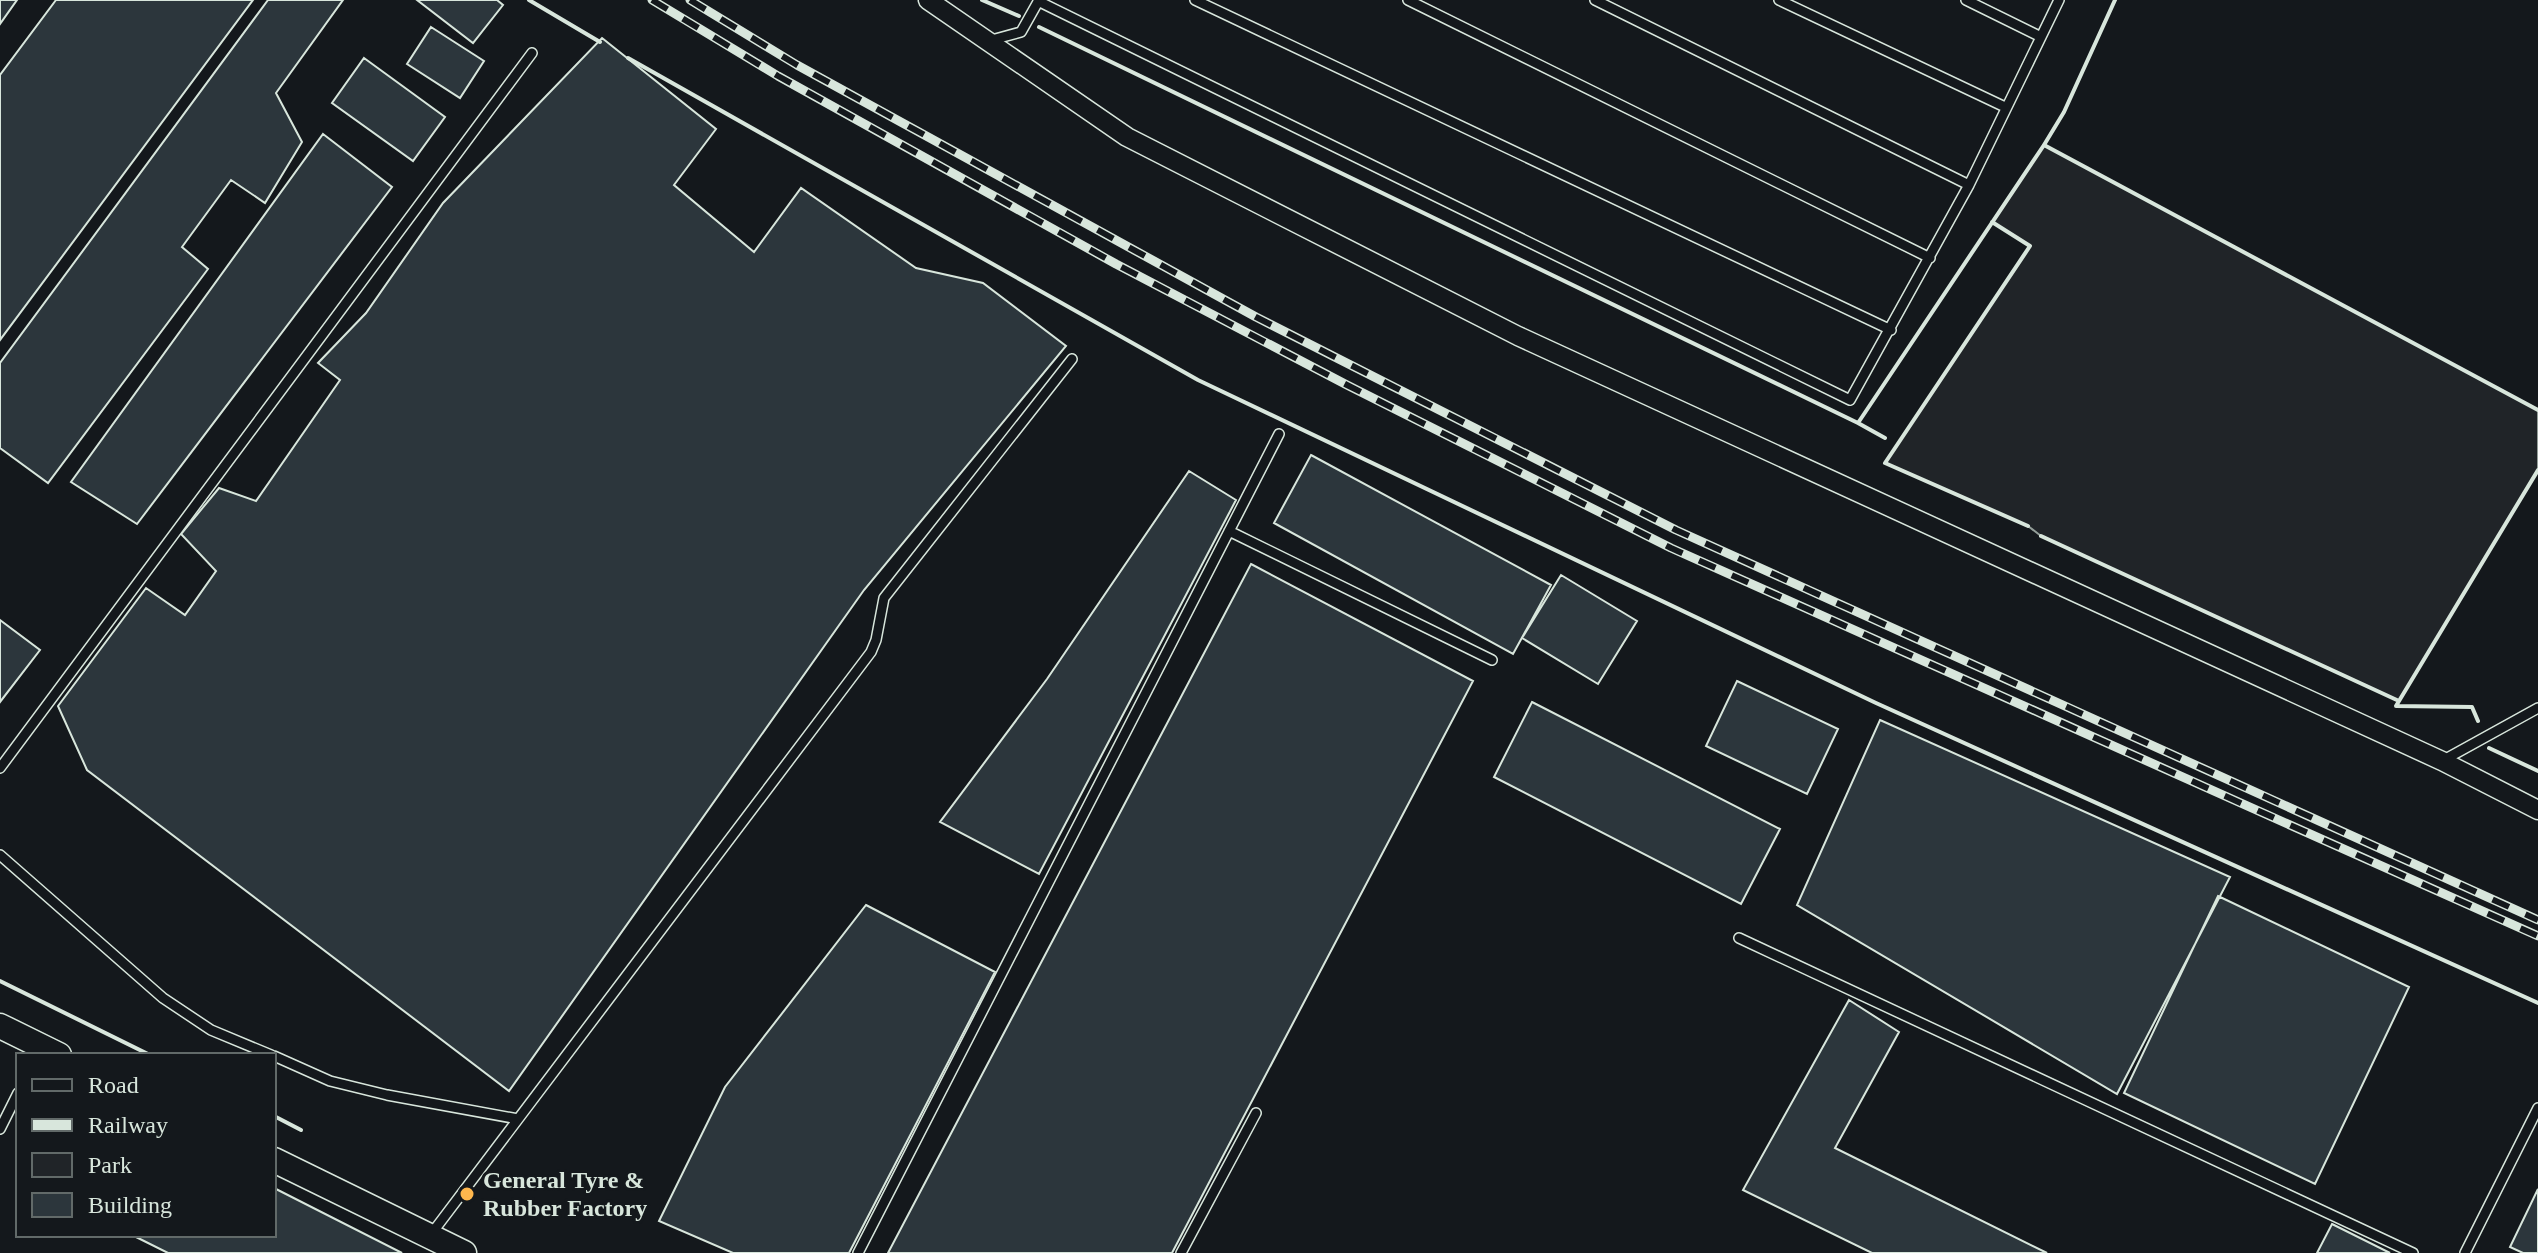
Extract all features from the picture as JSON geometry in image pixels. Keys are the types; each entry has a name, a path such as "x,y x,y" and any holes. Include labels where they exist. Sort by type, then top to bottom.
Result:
{"street":[{"path":"928,0 1127,137 1518,336 2442,761 2538,810"},
{"path":"0,1026 46,1052"},
{"path":"276,1161 464,1253"}],"lane":[{"path":"1195,0 1891,330"},
{"path":"1408,0 1930,258"},
{"path":"1595,0 1969,185"},
{"path":"1779,0 2005,107"},
{"path":"1966,0 2041,37"},
{"path":"988,41 1021,32 1038,1 1850,400 1969,185 2059,0"},
{"path":"0,768 532,53"},
{"path":"430,1236 871,652 884,598 1072,359"},
{"path":"858,1253 1279,434"},
{"path":"1229,531 1492,660"},
{"path":"2442,761 2538,708"},
{"path":"0,855 163,998 211,1030 265,1053"},
{"path":"1739,938 2413,1253"},
{"path":"276,1058 330,1081 518,1119"},
{"path":"0,1129 16,1097"},
{"path":"2465,1253 2538,1108"},
{"path":"1181,1253 1256,1113"}],"green space":[{"path":"2044,145 2538,410 2538,470 2399,701 2041,536 2028,526 1885,463 2030,246 1992,222"}],"building":[{"path":"0,0 17,0 0,24"},
{"path":"56,0 253,0 0,340 0,75"},
{"path":"268,0 343,0 276,93 302,142 265,203 231,180 182,247 208,269 48,483 0,448 0,363"},
{"path":"417,0 497,0 503,5 473,43"},
{"path":"431,27 484,61 460,98 407,64"},
{"path":"602,38 716,129 674,185 754,252 801,188 916,268 983,283 1066,346 864,590 509,1091 87,770 58,706 146,588 185,615 216,571 181,534 219,488 256,501 340,380 318,363 366,313 443,203"},
{"path":"364,58 445,117 413,161 332,103"},
{"path":"323,134 392,187 137,524 71,482"},
{"path":"1311,455 1551,585 1513,654 1274,523"},
{"path":"1189,471 1236,500 1039,874 940,822 1047,679"},
{"path":"1251,564 1473,681 1172,1253 888,1253"},
{"path":"1561,575 1637,621 1598,684 1522,638"},
{"path":"0,620 40,650 0,702"},
{"path":"1737,681 1838,729 1807,794 1706,746"},
{"path":"1532,702 1780,829 1741,904 1494,777"},
{"path":"1880,720 2230,877 2117,1094 1797,905"},
{"path":"2218,896 2409,987 2315,1184 2124,1093"},
{"path":"866,905 995,972 849,1253 733,1253 659,1221 725,1087"},
{"path":"1849,1000 1899,1032 1835,1148 2047,1253 1872,1253 1743,1190"},
{"path":"276,1189 402,1253 168,1253 136,1237 276,1237"},
{"path":"2538,1189 2538,1253 2523,1253 2510,1247"},
{"path":"2332,1224 2390,1253 2317,1253"}],"railway":[{"path":"652,0 778,76 1116,264 1347,385 1671,548 2538,936"},
{"path":"690,0 797,65 1256,317 1676,530 2538,920"}],"wall":[{"path":"529,0 600,42"},
{"path":"982,0 1019,16"},
{"path":"1039,27 1858,423 2044,145 2064,112 2115,0"},
{"path":"628,58 1198,380 1876,703 2538,1003"},
{"path":"2044,145 2538,410"},
{"path":"1992,222 2030,246 1885,463 2028,526"},
{"path":"1858,423 1885,438"},
{"path":"2478,721 2472,707 2396,706 2538,470"},
{"path":"2041,536 2399,701"},
{"path":"2489,748 2538,771"},
{"path":"0,981 146,1053"},
{"path":"276,1117 301,1130"}],"place":[{"name":"General Tyre & Rubber Factory","path":"467,1194"}]}
